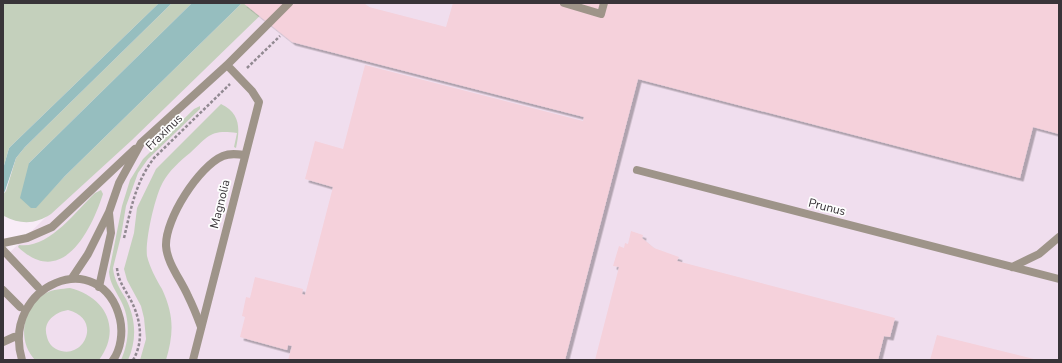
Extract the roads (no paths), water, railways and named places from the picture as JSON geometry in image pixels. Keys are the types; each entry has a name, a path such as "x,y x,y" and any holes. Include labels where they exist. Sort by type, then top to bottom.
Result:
{"street":[{"name":"Fraxinus","path":"72,278 88,254 109,212 119,183 141,143 227,65 289,3"},
{"path":"564,3 601,14 604,3"},
{"name":"Magnolia","path":"193,360 244,155 259,102 252,91 227,65"},
{"path":"3,243 27,238 52,227 141,143"},
{"path":"201,327 189,297 168,255 167,236 180,203 197,178 222,156 234,154 244,155"},
{"name":"Prunus","path":"637,170 1059,280"},
{"name":"Fraxinus","path":"99,288 111,233 109,212"},
{"path":"1012,267 1039,254 1059,237"},
{"path":"3,250 38,287"},
{"path":"22,360 17,350 14,337 15,321 20,307 28,296 38,287 54,280 72,278 86,281 99,288 110,298 118,312 121,327 120,342 113,360"},
{"path":"3,290 20,307"},
{"path":"3,342 14,337"}]}
